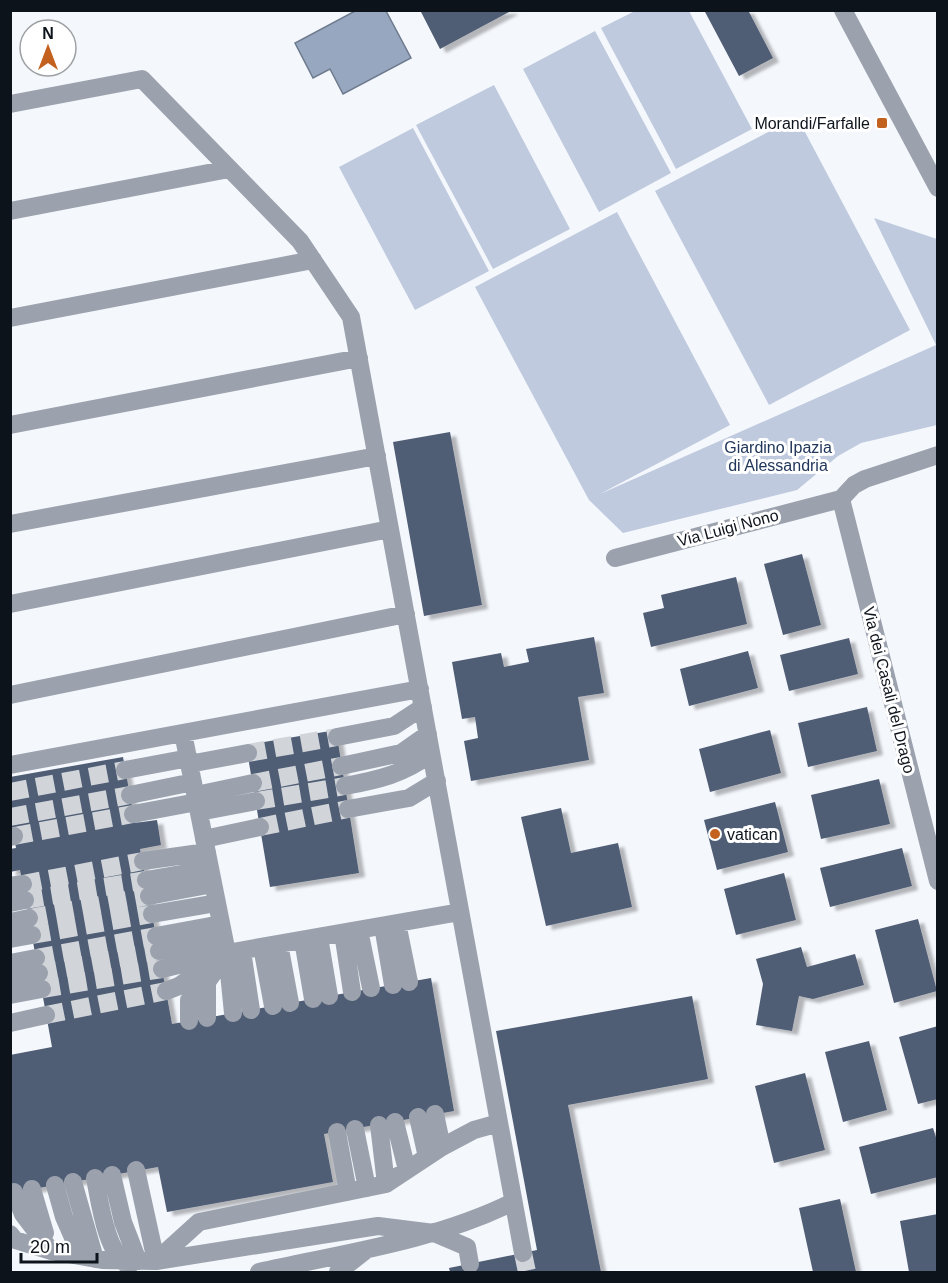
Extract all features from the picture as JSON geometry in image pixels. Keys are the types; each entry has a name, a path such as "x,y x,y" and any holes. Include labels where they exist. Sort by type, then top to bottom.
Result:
{"street":[{"path":"843,10 938,188"},
{"path":"10,104 142,80 300,241 351,317 523,1253"},
{"path":"10,211 229,169"},
{"path":"10,318 313,260"},
{"path":"10,425 359,358"},
{"path":"841,499 854,485 865,479 938,455"},
{"path":"10,524 377,456"},
{"name":"Via Luigi Nono","path":"615,558 841,499"},
{"name":"Via dei Casali del Drago","path":"841,499 938,881"},
{"path":"10,604 390,529"},
{"path":"10,695 406,614"},
{"path":"10,765 420,688"},
{"path":"337,737 394,726 423,707"},
{"path":"183,733 217,903 228,942 242,1012"},
{"path":"341,766 401,753 428,734"},
{"path":"125,770 248,753"},
{"path":"345,786 398,774 416,765 432,753"},
{"path":"348,809 410,798 436,781"},
{"path":"133,814 196,798 254,792"},
{"path":"130,795 196,798"},
{"path":"147,888 209,861 260,827"},
{"path":"142,861 209,861"},
{"path":"152,914 217,903"},
{"path":"159,952 228,942 271,945 460,912"},
{"path":"10,922 30,927 10,939"},
{"path":"390,925 401,983"},
{"path":"351,931 371,988"},
{"path":"351,931 352,992"},
{"path":"311,939 321,998"},
{"path":"198,1020 189,1000 207,982 228,942"},
{"path":"166,991 179,986 228,942"},
{"path":"271,945 281,1005"},
{"path":"10,963 39,974"},
{"path":"10,979 39,974"},
{"path":"10,995 39,974"},
{"path":"10,1023 46,1015"},
{"path":"426,1116 434,1152"},
{"path":"386,1184 387,1123 407,1170"},
{"path":"145,1265 199,1222 386,1184 434,1152 474,1130 498,1123"},
{"path":"355,1129 367,1188"},
{"path":"337,1132 348,1192"},
{"path":"136,1170 145,1265"},
{"path":"119,1260 104,1223 104,1176 123,1222 145,1265"},
{"path":"64,1184 88,1257"},
{"path":"32,1189 51,1251"},
{"path":"14,1192 23,1214 51,1251"},
{"path":"259,1272 434,1233 479,1218 513,1202"},
{"path":"10,1234 15,1240 51,1251 145,1265 378,1226 434,1233 467,1247 470,1264"},
{"path":"338,1272 369,1248"}],"green space":[{"path":"635,11 689,11 752,129 676,169 601,28"},
{"path":"595,31 671,173 599,212 523,69"},
{"path":"494,85 570,229 493,269 416,125"},
{"path":"797,117 910,330 769,405 655,191"},
{"path":"413,128 489,271 415,310 339,167"},
{"name":"Giardino Ipazia di Alessandria","path":"617,212 730,425 600,494 936,345 874,218 937,239 937,425 861,443 838,456 797,490 623,533 589,500 475,287"}],"shaded area":[{"path":"357,10 386,11 411,58 343,94 330,69 313,78 295,43"}],"building":[{"path":"420,10 513,10 440,49"},
{"path":"704,10 748,10 773,58 739,76"},
{"path":"450,432 482,605 424,616 393,442"},
{"path":"802,554 821,625 783,635 764,564"},
{"path":"736,577 747,624 651,647 643,613 664,608 661,595"},
{"path":"594,637 604,693 578,697 589,760 471,781 464,741 478,738 475,717 462,719 452,662 501,653 504,667 529,662 526,649"},
{"path":"849,638 858,674 789,691 780,655"},
{"path":"748,651 758,688 689,706 680,669"},
{"path":"867,707 877,751 808,767 798,723"},
{"path":"336,730 359,873 270,887 246,745"},
{"path":"770,730 781,773 710,792 699,749"},
{"path":"123,757 135,823 157,820 161,845 140,849 172,1024 431,978 454,1111 324,1134 333,1182 167,1212 158,1167 10,1193 10,1055 52,1047 20,870 10,872 10,849 16,848 10,817 10,777"},
{"path":"879,779 890,824 821,839 811,795"},
{"path":"775,802 788,852 717,870 704,820"},
{"path":"561,808 571,853 618,843 632,907 546,926 521,817"},
{"path":"902,848 912,886 830,907 820,868"},
{"path":"784,873 796,920 736,935 724,889"},
{"path":"918,919 937,991 894,1003 875,930"},
{"path":"801,947 807,967 855,954 864,985 813,999 799,996 792,1031 756,1025 763,984 756,959"},
{"path":"692,996 708,1079 568,1105 601,1272 450,1272 449,1268 537,1250 496,1031"},
{"path":"938,1026 938,1099 918,1104 899,1037"},
{"path":"869,1041 887,1110 843,1122 825,1052"},
{"path":"805,1073 825,1150 774,1163 755,1086"},
{"path":"933,1128 938,1144 938,1177 871,1194 859,1147"},
{"path":"840,1199 856,1272 813,1272 799,1208"},
{"path":"938,1214 938,1272 909,1272 900,1221"}],"tunnel":[{"path":"248,753 337,737"},
{"path":"253,783 341,766"},
{"path":"10,792 125,770"},
{"path":"256,801 345,786"},
{"path":"10,817 130,795"},
{"path":"260,827 348,809"},
{"path":"14,836 133,814"},
{"path":"23,884 143,861"},
{"path":"25,900 146,880"},
{"path":"29,918 149,896"},
{"path":"32,935 152,914"},
{"path":"36,958 156,936"},
{"path":"39,973 159,951"},
{"path":"42,989 162,969"},
{"path":"46,1015 166,991"},
{"path":"523,1253 527,1272"}],"place":[{"name":"Morandi/Farfalle","path":"882,123"},
{"name":"vatican","path":"715,834"}]}
